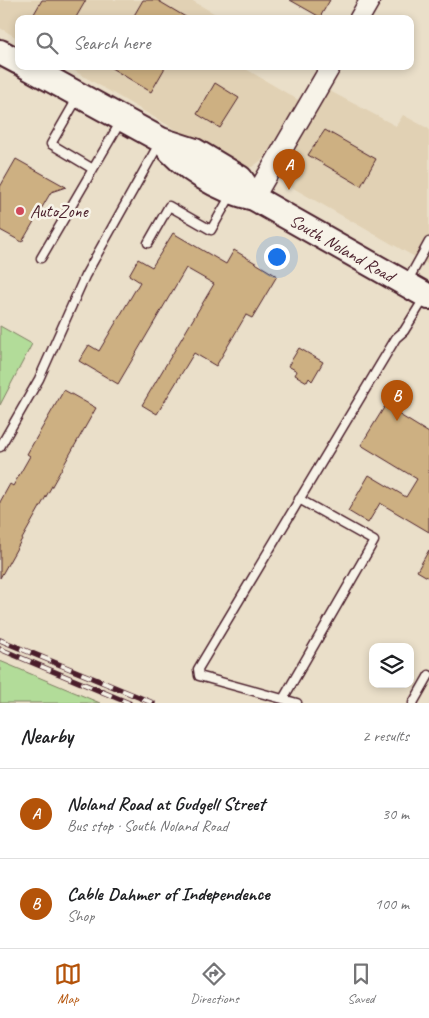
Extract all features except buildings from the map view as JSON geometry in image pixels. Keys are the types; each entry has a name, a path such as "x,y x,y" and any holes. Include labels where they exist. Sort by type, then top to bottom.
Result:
{"main road":[{"path":"0,52 15,60"},
{"name":"South Noland Road","path":"33,70 161,140 195,151 240,178 243,195 420,292"}],"street":[{"path":"361,15 370,0"},
{"path":"243,195 328,70"}],"lane":[{"path":"79,95 51,144 93,168"},
{"path":"41,258 122,119"},
{"path":"0,447 39,379 85,276 161,140"},
{"path":"148,243 169,206 211,230 243,195"},
{"path":"297,703 200,676 198,673 396,338 404,332 420,292 429,242"},
{"path":"284,699 374,541 299,500"},
{"path":"413,703 429,675"}],"shaded area":[{"path":"0,0 191,0 217,15 15,15 15,37 0,28"},
{"path":"73,70 248,70 300,101 263,159 252,167 240,167"},
{"path":"326,89 396,126 403,115 429,129 429,265 286,184 282,175 283,163"}],"green space":[{"path":"0,326 32,344 0,405"},
{"path":"0,661 100,703 0,703"}],"railway":[{"path":"0,640 153,703"},
{"path":"0,649 129,703"}],"place":[{"name":"Noland Road at Gudgell Street","path":"289,190"},
{"name":"AutoZone","path":"20,211"},
{"name":"Cable Dahmer of Independence","path":"397,421"}]}
